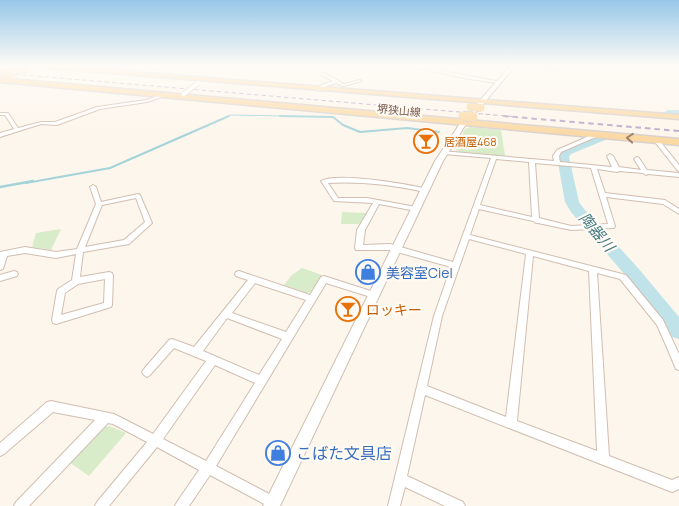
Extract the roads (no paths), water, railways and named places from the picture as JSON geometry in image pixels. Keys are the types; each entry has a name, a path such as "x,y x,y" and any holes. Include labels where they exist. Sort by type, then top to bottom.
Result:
{"main road":[{"path":"126,89 163,94 463,119 596,135 679,142"},
{"name":"堺狭山線","path":"172,89 463,119 473,117 679,134"},
{"name":"堺狭山線","path":"230,89 470,107 481,105 560,115 679,124"},
{"path":"299,89 481,105 679,117"}],"street":[{"path":"183,95 191,89"},
{"path":"0,450 50,406 114,419 272,504 444,152 463,119 481,105 494,89"},
{"path":"0,135 41,123 55,124 99,108 138,102 163,94"},
{"path":"0,114 6,114 17,130"},
{"path":"559,164 556,156 559,151 596,135"},
{"path":"657,140 679,169"},
{"path":"444,152 679,175"},
{"path":"610,156 618,170"},
{"path":"394,506 438,316 494,157"},
{"path":"637,159 646,172"},
{"path":"532,161 536,220"},
{"path":"476,206 571,228 612,226 594,167"},
{"path":"416,209 378,202 336,200 324,181 349,179 425,190"},
{"path":"76,281 109,275 108,305 56,320 61,291 76,281 80,250 99,204 94,187"},
{"path":"603,195 665,202 679,212"},
{"path":"0,267 2,254 25,250 56,255 126,242 149,223 138,196 99,204"},
{"path":"378,202 361,230 359,248 380,246 456,266"},
{"path":"466,236 624,277 660,323 679,366"},
{"path":"511,423 530,253"},
{"path":"593,269 604,459"},
{"path":"0,278 14,274"},
{"path":"239,274 312,299"},
{"path":"196,352 254,279"},
{"path":"181,506 208,468 324,279 374,295"},
{"path":"226,314 288,337"},
{"path":"147,372 172,343 261,381"},
{"path":"101,506 155,441 213,360"},
{"path":"421,389 672,486 679,484"},
{"path":"20,506 106,418"},
{"path":"401,479 459,506"}],"waterway":[{"name":"陶器川","path":"668,113 679,113"},
{"path":"226,117 231,115 333,117"},
{"path":"26,183 110,168 229,116"},
{"path":"280,116 333,117"},
{"path":"333,117 343,125 360,132 407,128 439,132"},
{"name":"陶器川","path":"601,138 566,152 563,157 572,202 578,212 632,272 679,331"},
{"path":"0,187 33,181"}],"railway":[{"path":"184,89 518,117"},
{"path":"503,116 679,131"}],"place":[{"name":"居酒屋468","path":"426,141"},
{"name":"美容室Ciel","path":"368,272"},
{"name":"ロッキー","path":"348,309"},
{"name":"こばた文具店","path":"278,453"}]}
